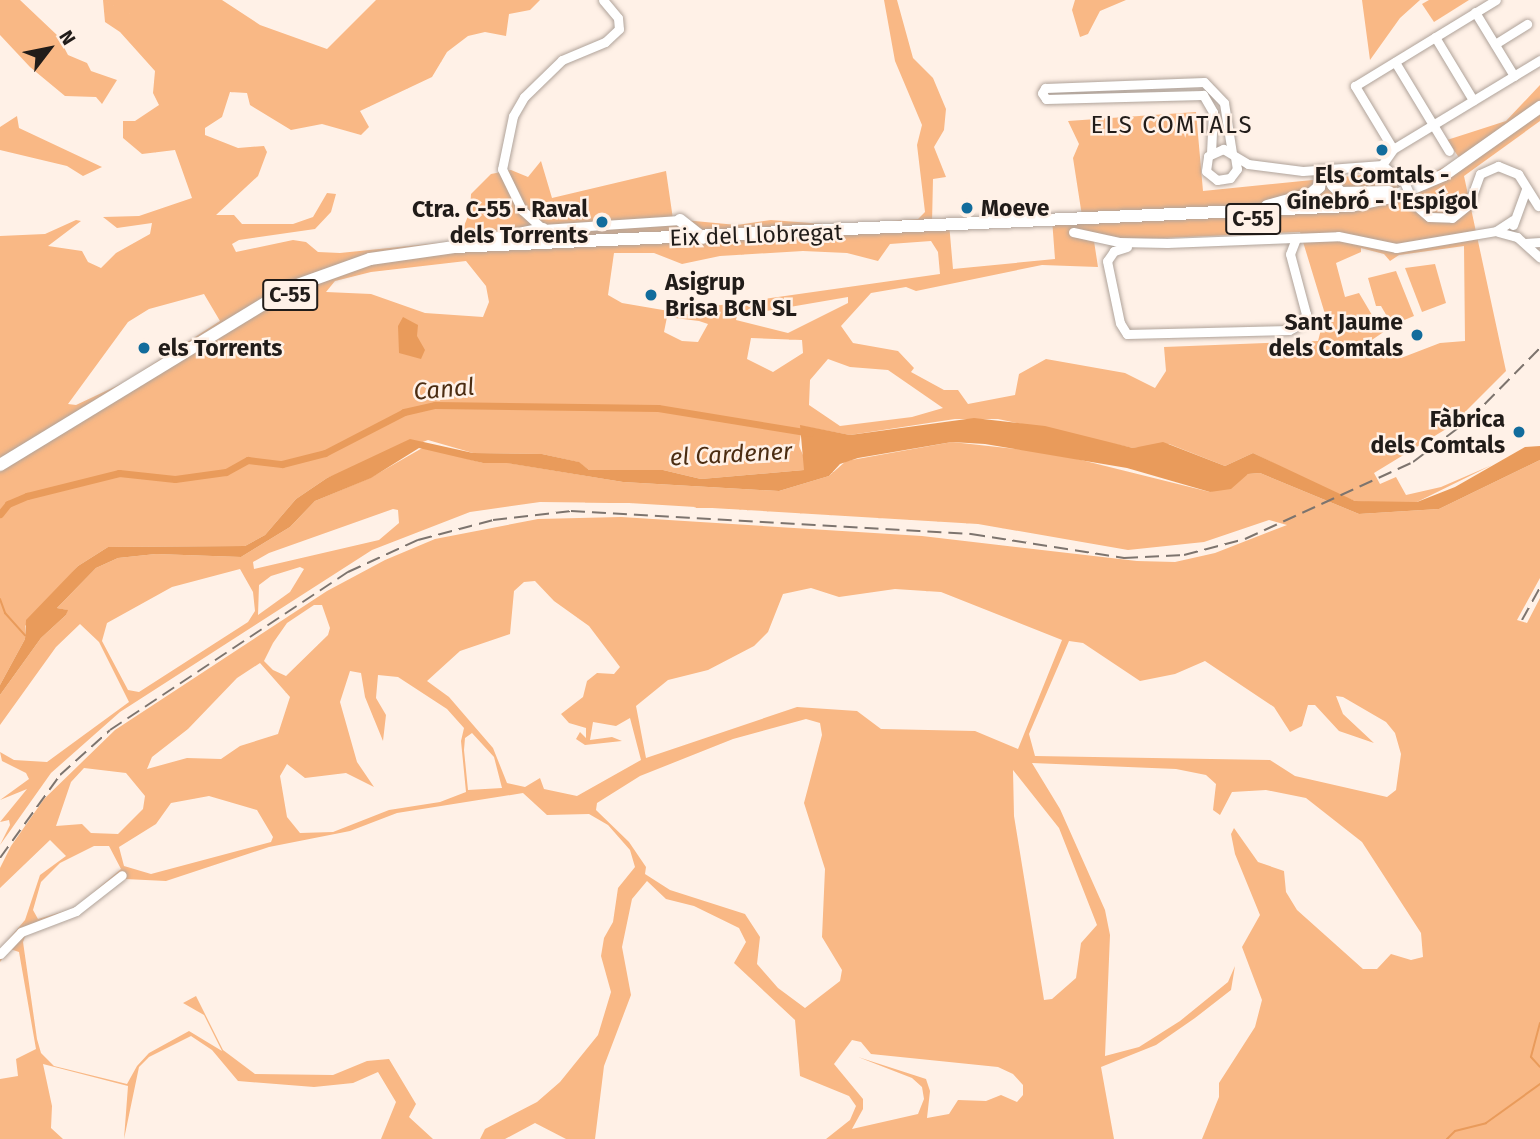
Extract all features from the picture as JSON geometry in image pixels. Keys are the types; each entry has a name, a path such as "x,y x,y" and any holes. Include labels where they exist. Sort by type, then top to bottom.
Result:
{"highway":[{"name":"Eix del Llobregat","path":"0,467 292,287 379,257 470,247 1234,214 1351,206 1406,188 1465,162 1540,107"},
{"name":"Eix del Llobregat","path":"0,467 279,300 329,277 379,262 455,253 1351,214 1395,204 1448,181 1540,116"},
{"path":"1325,171 1326,186"},
{"path":"1326,186 1349,196 1406,188"},
{"path":"1234,214 1303,198 1326,186"},
{"path":"680,220 703,237"},
{"path":"470,247 543,229"}],"street":[{"path":"603,0 618,18 614,36 562,60 524,97 503,148 502,169 512,193 543,229 680,220"},
{"path":"1393,149 1355,86 1489,2"},
{"path":"1475,12 1514,76"},
{"path":"1495,44 1527,24"},
{"path":"1435,37 1473,100"},
{"path":"1210,153 1220,149 1248,164 1325,171 1382,165 1393,149 1540,60"},
{"path":"1395,62 1449,151"},
{"path":"1237,169 1224,103 1204,82 1045,88 1042,93 1046,99 1203,95 1213,112 1210,153 1205,165 1213,178 1225,180 1237,169 1248,164"},
{"path":"1382,165 1406,188 1414,204 1429,217 1452,218 1469,204 1480,174 1498,166 1518,174 1539,207 1520,209"},
{"path":"1073,232 1119,242 1155,243 1347,236 1396,248 1496,232 1513,220 1520,209 1526,188"},
{"path":"1513,220 1521,240 1540,258"},
{"path":"1496,232 1521,240 1540,242"},
{"path":"1290,254 1296,238"},
{"path":"1155,243 1118,248 1107,261 1121,328 1133,336 1298,326 1306,314 1290,254 1272,239"},
{"path":"0,954 21,932 76,911 122,875"}],"shaded area":[{"path":"0,0 20,0 58,36 68,55 87,63 91,71 117,80 102,104 96,97 65,96 30,67 0,35"},
{"path":"103,0 222,0 260,25 327,49 376,0 540,0 530,10 509,14 506,36 485,32 468,36 447,52 432,77 360,111 369,127 361,135 322,124 291,130 250,105 247,93 230,92 222,117 205,128 205,135 238,148 264,146 267,152 258,176 216,215 234,215 242,224 293,224 313,217 327,193 336,194 331,212 315,229 239,240 232,244 236,252 293,240 306,242 318,252 340,253 458,241 470,211 471,194 491,174 511,170 528,177 541,161 552,198 666,171 673,219 737,225 771,220 837,225 918,219 925,212 917,145 922,125 895,61 884,0 897,0 913,58 933,78 946,109 944,130 934,147 946,177 933,179 932,223 949,223 953,269 1055,259 1052,219 1082,216 1073,158 1079,144 1068,121 1196,112 1203,191 1372,174 1412,183 1460,159 1447,140 1506,121 1540,85 1540,121 1464,176 1506,371 1451,426 1374,473 1380,484 1396,477 1406,495 1441,487 1492,465 1417,502 1382,503 1355,501 1329,491 1253,453 1225,466 1169,444 1133,448 998,419 955,419 850,435 802,426 799,446 807,464 804,470 701,479 663,470 589,470 578,462 542,454 473,453 428,440 327,478 296,499 265,535 245,546 108,547 78,566 25,626 25,639 0,685 0,236 45,234 76,220 81,221 48,246 82,251 88,262 101,268 116,253 150,234 152,223 117,228 103,217 139,216 192,198 175,150 142,154 123,138 123,121 135,121 159,105 153,93 155,71 120,32 105,22","holes":["1300,232 1325,314 1318,341 1164,347 1166,371 1155,388 1125,373 1046,359 1019,374 1015,395 968,404 958,390 944,390 911,372 914,368 898,351 853,343 841,326 871,293 906,287 916,291 1042,265 1098,267 1094,241","931,241 938,252 940,274 707,307 698,316 622,303 608,295 614,253 654,253 682,264 720,256 803,251 847,253 878,261 890,244","1464,246 1465,341 1440,343 1401,358 1385,344 1363,346 1385,331 1380,325 1371,328 1366,319 1372,315 1359,293 1345,297 1336,263 1361,252 1361,248 1384,254 1390,261 1399,255","466,261 486,286 489,302 483,317 425,313 371,294 326,292 335,281 371,272","204,294 220,321 125,382 76,405 68,404 128,322 149,309","848,297 848,303 788,333 736,320 737,316","667,317 708,324 698,342 682,341 664,332","751,338 802,340 803,353 773,372 747,359","828,359 850,367 888,370 943,408 912,417 840,426 809,405 810,380"]},
{"path":"1075,0 1126,0 1100,11 1088,34 1080,37 1072,10"},
{"path":"1362,0 1420,0 1400,18 1370,60"},
{"path":"1429,0 1469,0 1434,22 1422,4"},
{"path":"17,116 19,128 102,167 83,176 67,166 0,150 0,127"},
{"path":"1435,264 1446,303 1422,312 1405,268"},
{"path":"1396,271 1414,316 1392,325 1381,306 1376,306 1368,278"},
{"path":"403,317 418,325 417,336 425,350 421,359 399,353 398,326"},
{"path":"974,418 1045,426 1133,448 1163,442 1225,466 1253,453 1355,501 1417,502 1455,487 1525,447 1540,446 1540,460 1439,509 1359,514 1260,473 1248,474 1231,489 1210,492 1127,468 985,444 952,442 858,458 840,464 829,476 779,491 623,482 507,463 483,463 419,448 371,478 315,501 290,527 241,557 156,554 118,558 96,568 57,608 68,610 66,615 41,638 0,695 0,685 25,639 26,620 78,566 108,547 245,546 265,535 296,499 327,478 410,439 473,453 542,454 579,462 589,470 663,470 701,479 804,470 800,425 850,435"},
{"path":"952,442 1053,453 1210,492 1248,474 1260,473 1359,514 1439,509 1540,460 1540,578 1517,620 1527,623 1540,598 1540,1139 1202,1139 1219,1097 1219,1083 1255,1027 1262,1000 1242,947 1260,915 1235,854 1231,834 1234,828 1258,862 1284,871 1286,892 1297,910 1363,969 1377,969 1391,954 1411,960 1423,957 1421,933 1362,842 1306,798 1266,790 1232,792 1220,815 1213,810 1216,784 1206,775 1176,769 1032,763 1060,809 1105,910 1110,935 1105,1056 1139,1047 1180,1021 1228,982 1235,966 1231,990 1195,1018 1156,1045 1101,1067 1114,1139 826,1139 850,1120 856,1106 849,1096 800,1076 795,1020 734,963 746,942 739,928 694,906 666,899 647,881 632,899 622,947 631,995 604,1066 595,1139 566,1139 535,1123 505,1139 480,1139 485,1129 537,1102 560,1082 598,1035 611,992 601,956 604,938 613,922 618,888 635,867 630,850 608,825 589,814 547,815 523,793 397,813 350,831 269,847 166,881 125,879 79,904 121,869 109,846 94,846 60,863 41,882 33,910 38,919 70,909 26,934 23,942 37,1039 41,1053 54,1066 127,1084 137,1066 149,1053 189,1031 222,1051 204,1015 183,1003 196,996 223,1050 255,1074 333,1075 367,1061 389,1059 416,1104 409,1117 433,1139 381,1139 396,1102 378,1072 353,1083 314,1087 238,1081 212,1050 191,1036 149,1057 139,1067 124,1139 128,1086 43,1064 52,1106 51,1128 63,1139 0,1139 0,1079 18,1076 16,1059 36,1049 19,952 10,949 0,962 0,949 25,920 40,875 66,856 50,840 0,888 0,868 11,846 44,799 115,730 327,591 385,560 435,539 538,519 621,517 922,536 1137,561 1175,562 1215,553 1287,525 1269,520 1204,542 1128,550 978,524 629,503 540,502 470,512 372,550 120,712 51,773 0,845 10,825 9,820 0,822 27,789 0,800 29,779 26,773 2,761 0,752 14,760 47,762 129,702 99,642 80,624 56,647 0,725 0,695 41,638 66,615 67,610 57,608 96,568 118,558 156,554 241,557 290,527 315,501 370,478 424,447 483,463 508,463 623,482 779,491 829,476 846,461","holes":["393,509 398,510 399,523 379,540 254,569 253,562 269,553","300,567 304,569 290,592 258,615 259,585 271,576","240,569 253,592 255,611 248,622 139,692 128,690 102,641 107,623 172,587","535,581 554,601 589,626 620,667 614,674 597,673 587,681 583,697 561,714 569,723 586,728 586,738 580,732 576,739 585,745 622,741 612,737 590,740 593,722 616,726 630,718 641,760 577,796 544,789 540,778 525,787 507,783 493,748 449,697 427,681 460,651 510,634 514,591 524,582","811,588 839,597 895,589 941,592 1062,640 1018,749 975,731 881,729 857,711 797,707 646,758 636,706 668,680 708,670 754,646 768,632 783,594","314,605 322,605 330,628 328,635 286,676 273,670 264,661 287,623","1069,641 1083,643 1140,681 1175,674 1205,661 1274,707 1290,732 1302,726 1308,705 1315,705 1339,731 1374,743 1343,714 1336,696 1343,697 1386,722 1395,733 1401,754 1396,790 1387,797 1295,776 1270,760 1035,756 1029,734","260,663 290,697 278,734 240,746 221,759 187,758 147,769 152,757 188,729 237,678","350,671 361,673 365,697 383,741 386,715 376,698 378,675 398,677 447,709 464,728 461,741 466,792 440,802 389,810 333,832 300,833 287,817 280,776 287,764 305,778 346,773 374,787 357,762 340,702","806,719 820,723 822,735 804,803 825,869 822,937 842,970 840,981 805,1008 778,988 757,964 760,937 745,914 670,890 645,874 646,867 629,842 596,810 597,803 640,776 733,739","472,733 494,757 502,788 468,790 464,750 465,738","84,768 126,773 145,796 143,809 118,834 91,833 82,824 56,826 71,782","1013,770 1059,828 1097,925 1081,943 1076,978 1052,999 1044,1000 1014,816","209,796 257,810 273,837 271,842 151,874 124,866 119,847 156,824 171,803","852,1040 861,1042 871,1054 998,1067 1013,1074 1023,1085 1023,1095 1017,1102 1001,1095 986,1101 958,1100 949,1114 927,1118 930,1091 926,1079 858,1057 912,1078 922,1087 924,1099 918,1114 852,1129 863,1109 863,1099 834,1064"]}],"waterway":[{"name":"Canal","path":"0,514 8,504 27,496 119,473 175,479 226,472 248,460 282,464 325,453 404,412 435,405 658,408 810,433"},
{"path":"0,599 5,613 25,635"},
{"path":"1540,1023 1531,1057 1540,1067"},
{"path":"1447,1139 1455,1131 1486,1123 1540,1084"}],"railway":[{"path":"0,858 60,775 110,730 348,572 418,540 493,520 571,511 971,534 1124,558 1184,555 1245,539 1413,462 1470,419 1540,348"},
{"path":"1522,620 1540,587"}],"place":[{"name":"Els Comtals - Ginebró - l'Espígol","path":"1382,150"},
{"name":"Moeve","path":"967,208"},
{"name":"Ctra. C-55 - Raval dels Torrents","path":"602,222"},
{"name":"Asigrup Brisa BCN SL","path":"651,295"},
{"name":"Sant Jaume dels Comtals","path":"1417,335"},
{"name":"els Torrents","path":"144,348"},
{"name":"Fàbrica dels Comtals","path":"1519,432"}],"district":[{"name":"ELS COMTALS","path":"1172,126"}],"water label":[{"name":"el Cardener","path":"731,455"}]}
